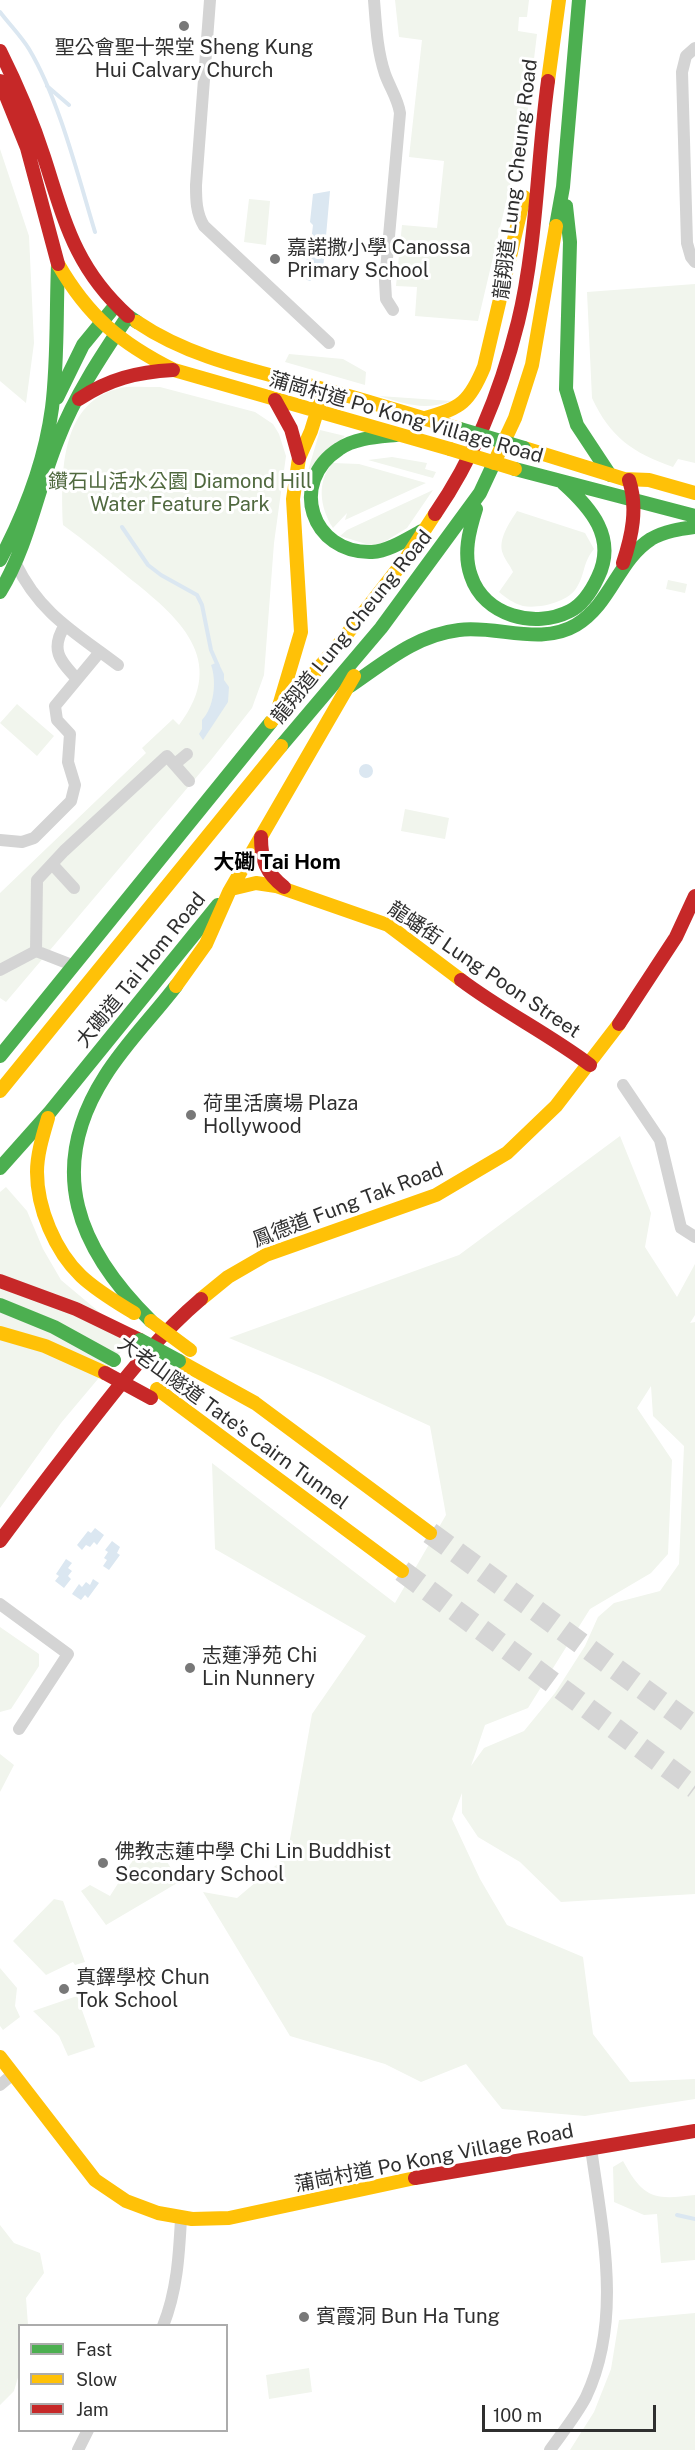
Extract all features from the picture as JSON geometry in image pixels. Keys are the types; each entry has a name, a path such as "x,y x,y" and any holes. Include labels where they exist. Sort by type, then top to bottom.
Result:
{"main road":[{"name":"龍翔道 Lung Cheung Road","path":"0,1056 275,717 336,648 407,557 459,479 491,411 518,321 559,0"},
{"name":"龍翔道 Lung Cheung Road","path":"0,1091 341,674 359,656 480,493 515,418 532,365 563,187 579,0"},
{"name":"蒲崗村道 Po Kong Village Road","path":"0,51 26,107 73,246 92,279 115,306 162,339 214,360 425,418 610,475 629,480 649,480 695,493"},
{"path":"0,81 18,125 36,180 58,264 52,409"},
{"path":"425,418 458,409 469,400 477,386 484,368 520,208 540,150"},
{"path":"563,187 570,242 566,389 570,411 576,425 610,475"},
{"name":"蒲崗村道 Po Kong Village Road","path":"58,264 82,302 100,323 132,349 174,370 563,483 582,485 695,516"},
{"path":"0,560 8,547 33,480 52,409 83,345 115,306"},
{"path":"0,592 16,564 38,506 57,442 76,401 128,316"},
{"path":"76,401 101,384 135,372 174,370"},
{"path":"275,717 294,664 300,632 299,577 293,499 299,458 307,442 324,389"},
{"path":"275,400 291,429 299,458"},
{"path":"396,435 357,441 341,447 326,458 316,472 312,484 310,502 312,513 318,526 328,538 340,547 356,552 387,549 423,530"},
{"path":"619,574 628,549 635,499 629,480"},
{"path":"480,493 467,542 467,559 472,579 488,602 502,613 522,620 541,621 566,614 580,604 593,592 604,564 603,537 597,520 587,506 563,483"},
{"path":"350,687 397,653 435,635 480,628 543,635 569,628 595,610 637,551 653,539 675,530 695,527"},
{"path":"0,572 16,564"},
{"name":"大磡道 Tai Hom Road","path":"0,1168 50,1112 230,890 320,732 350,687 359,656"},
{"name":"龍蟠街 Lung Poon Street","path":"261,837 263,866 287,889"},
{"name":"龍蟠街 Lung Poon Street","path":"230,890 256,883 287,889 388,925 480,994 557,1040 590,1065"},
{"path":"230,890 217,925 172,994 97,1089 78,1137 73,1184 81,1224 104,1270 122,1293 146,1317 206,1362 233,1389"},
{"name":"鳳德道 Fung Tak Road","path":"0,1541 137,1363 204,1296 228,1277 266,1255 436,1195 507,1153 556,1106 590,1065 676,937 695,896"},
{"path":"50,1112 40,1145 37,1174 47,1219 57,1243 81,1276 164,1334"},
{"name":"大老山隧道 Tate's Cairn Tunnel","path":"0,1281 97,1318 233,1389 430,1533"},
{"name":"大老山隧道 Tate's Cairn Tunnel","path":"0,1305 73,1336 154,1393 191,1413 402,1571"},
{"path":"0,1333 64,1354 154,1393"},
{"name":"蒲崗村道 Po Kong Village Road","path":"0,2057 95,2180 112,2194 144,2210 199,2221 229,2218 444,2172 695,2131"}],"street":[{"path":"210,0 196,184 196,207 200,219 204,226 329,343"},
{"path":"374,0 380,54 385,74 399,104 400,113 385,281 386,299 393,310"},
{"path":"695,48 686,57 682,72 687,243 690,257 695,262"},
{"path":"16,564 31,592 65,625 99,653 118,665"},
{"path":"65,625 57,641 57,652 77,679"},
{"path":"0,840 22,842 34,838 71,801 75,791 68,762 70,734 57,720 54,711 58,700 99,653"},
{"path":"176,764 187,754"},
{"path":"36,951 38,880 52,864 167,756 189,781"},
{"path":"52,864 74,888"},
{"path":"0,970 36,951 72,965"},
{"path":"623,1085 660,1140 681,1228 695,1237"},
{"path":"0,1604 68,1654 19,1729"},
{"path":"0,2085 13,2074"},
{"path":"550,2450 585,2397 593,2379 604,2335 607,2278 591,2148"},
{"path":"163,2324 172,2303 177,2280 181,2219"},
{"path":"78,2450 87,2432"}],"green space":[{"path":"395,0 529,0 527,17 519,17 518,31 537,34 528,109 478,321 415,316 417,287 396,286 402,225 437,228 444,161 409,157 422,40 399,37"},
{"path":"0,149 29,236 34,343 26,403 0,381"},
{"path":"249,199 270,201 266,245 244,242"},
{"path":"695,284 695,463 678,459 673,467 646,456 624,442 599,412 592,398 587,292"},
{"path":"289,354 343,359 366,372 365,385 285,362"},
{"name":"鑽石山活水公園 Diamond Hill Water Feature Park","path":"160,387 255,412 273,424 279,434 286,456 274,543 264,675 252,708 211,760 6,1002 0,998 0,893 146,753 142,748 173,719 179,725 193,701 199,680 198,659 191,641 179,624 164,607 63,525 64,465 74,426 84,410 98,397 120,388"},
{"path":"379,396 452,401 424,406"},
{"path":"320,430 345,436 308,471"},
{"path":"392,457 427,463 425,469 436,472 433,478 368,460"},
{"path":"333,463 359,464 426,483 345,520 347,513 333,528 325,512 322,486"},
{"path":"433,490 407,528 376,547 340,536 347,530"},
{"path":"517,511 585,533 594,549 577,587 567,597 553,603 530,607 516,603 499,592 513,572 503,554 502,543 505,531"},
{"path":"668,580 687,584 685,593 666,589"},
{"path":"17,704 54,736 37,756 0,723"},
{"path":"405,809 449,818 445,839 401,831"},
{"path":"620,1136 651,1213 645,1247 677,1297 695,1264 695,1315 690,1323 695,1322 695,1894 561,1902 520,1862 478,1837 462,1813 462,1793 452,1819 480,1879 507,1925 583,1957 593,2034 630,2082 695,2079 695,2099 585,2116 502,2109 466,2064 421,2082 385,2064 290,2036 203,1892 237,1898 287,1856 312,1714 366,1636 215,1549 212,1463 395,1603 446,1515 430,1426 323,1377 229,1338 459,1255","holes":["651,1386 653,1416 684,1446 679,1564 660,1591 614,1603 598,1617 585,1646 555,1693 524,1731 484,1748 471,1766 485,1725 528,1708 590,1609 651,1573 668,1554 672,1460 637,1408"]},
{"path":"6,1187 27,1211 43,1249 61,1280 123,1332 129,1342 61,1423 0,1508 0,1192"},
{"path":"0,1627 39,1654 39,1666 11,1709 0,1712"},
{"path":"0,1754 14,1765 0,1792"},
{"path":"145,1841 149,1847 156,1843 179,1882 106,1925 81,1891 90,1885 110,1896"},
{"path":"54,1899 63,1901 85,1962 75,1965 73,1962 46,1975 13,1941"},
{"path":"0,1968 17,1988 15,2006 20,2017 3,2030 0,2026"},
{"path":"77,1996 95,2047 68,2056 59,2036 33,2011"},
{"path":"623,2161 637,2183 652,2194 669,2197 695,2195 695,2260 661,2263 657,2214 644,2215 614,2202 613,2167"},
{"path":"0,2225 14,2243 40,2253 44,2273 26,2298 28,2324 18,2324 18,2377 14,2391 0,2405"},
{"path":"695,2313 695,2450 570,2450 594,2412 611,2369 619,2320"},
{"path":"309,2368 312,2392 269,2399 266,2375"}],"shaded area":[{"path":"330,191 323,270 310,281 305,278 308,245 311,242 313,225 310,222 313,194"},
{"path":"218,662 229,687 228,702 203,740 199,734 202,729 202,720 212,702 213,694 214,679 211,665"},
{"path":"363,764 369,764 373,771 369,778 363,778 359,774 359,768"},
{"path":"95,1528 104,1535 97,1545 94,1542 90,1547 86,1545 82,1550 77,1545 88,1531 91,1533"},
{"path":"112,1541 120,1547 117,1553 120,1555 109,1570 103,1566 108,1552 105,1550"},
{"path":"66,1559 72,1563 68,1568 72,1571 68,1576 71,1579 64,1588 55,1581 59,1576 56,1574"},
{"path":"93,1579 99,1583 88,1598 85,1595 81,1600 72,1594 79,1584 82,1587 86,1582 90,1585"}],"waterway":[{"path":"0,12 29,49 50,91 67,138 95,232"},
{"path":"47,86 69,105"},
{"path":"122,527 148,565 197,595 202,605 211,650 218,666"},
{"path":"677,2215 695,2219"}],"tunnel":[{"path":"430,1533 695,1727"},
{"path":"402,1571 695,1788"}],"traffic: fast":[{"path":"556,226 563,187 579,0"},
{"path":"566,206 570,242 566,389 577,425 610,475"},
{"path":"0,560 33,486 49,428 55,373 58,265"},
{"path":"57,398 83,345 115,306"},
{"path":"0,592 26,536 51,458 72,407 128,316 137,322"},
{"path":"460,429 524,448"},
{"path":"396,435 352,442 339,449 323,463 314,479 311,497 314,514 321,529 334,541 351,550 378,551 398,544 422,531"},
{"path":"281,746 381,628 480,493 494,463"},
{"path":"515,469 695,516"},
{"path":"476,509 469,534 467,559 471,576 478,590 487,601 512,615 542,619 556,616 575,608 587,596 598,577 603,563 604,549 603,537 591,513 563,483"},
{"path":"350,686 401,651 443,633 474,629 519,634 548,634 576,625 598,606 630,558 640,548 662,534 695,527"},
{"path":"0,1056 271,722"},
{"path":"0,1168 50,1112 218,905"},
{"path":"151,1321 126,1294 105,1266 89,1237 78,1207 74,1176 77,1144 87,1111 105,1076 130,1041 176,986"},
{"path":"0,1305 54,1327 114,1360"},
{"path":"140,1340 179,1361"}],"traffic: slow":[{"path":"548,81 559,0"},
{"path":"425,418 447,411 463,402 479,379 484,367 524,197"},
{"path":"494,463 515,418 532,365 556,226"},
{"path":"58,264 81,299 107,326 137,349 174,370 450,449"},
{"path":"137,322 181,346 227,363 460,429"},
{"path":"279,706 301,632 293,499 299,458 311,431 324,389"},
{"path":"524,448 624,479 649,480 695,493"},
{"path":"450,449 515,469"},
{"path":"271,722 336,648 407,557 435,514"},
{"path":"229,892 354,676"},
{"path":"0,1091 281,746"},
{"path":"231,889 256,883 276,886 388,925 461,980"},
{"path":"176,986 206,944 229,892"},
{"path":"201,1299 228,1277 266,1255 436,1195 507,1153 556,1106 619,1024"},
{"path":"48,1118 39,1151 37,1172 40,1200 49,1228 63,1254 81,1276 134,1313"},
{"path":"151,1321 190,1350"},
{"path":"0,1333 45,1346 105,1373"},
{"path":"179,1361 255,1403 430,1533"},
{"path":"157,1389 402,1571"},
{"path":"0,2057 95,2180 126,2201 158,2213 192,2219 229,2218 415,2178"}],"traffic: jam":[{"path":"0,51 29,116 74,243 95,280 128,316"},
{"path":"0,81 27,148 58,264"},
{"path":"435,514 462,469 485,422 518,322 533,232 548,81"},
{"path":"79,399 101,386 124,378 173,370"},
{"path":"275,400 291,429 299,458"},
{"path":"623,563 633,522 632,490 629,480"},
{"path":"261,837 262,853 266,865 273,877 284,887"},
{"path":"619,1024 676,937 695,896"},
{"path":"461,980 590,1065"},
{"path":"0,1281 76,1309 140,1340"},
{"path":"0,1541 133,1369 172,1326 201,1299"},
{"path":"105,1373 151,1398"},
{"path":"415,2178 695,2131"}],"place":[{"name":"聖公會聖十架堂 Sheng Kung Hui Calvary Church","path":"184,26"},
{"name":"嘉諾撒小學 Canossa Primary School","path":"275,259"},
{"name":"荷里活廣場 Plaza Hollywood","path":"191,1115"},
{"name":"志蓮淨苑 Chi Lin Nunnery","path":"190,1668"},
{"name":"佛教志蓮中學 Chi Lin Buddhist Secondary School","path":"103,1863"},
{"name":"真鐸學校 Chun Tok School","path":"64,1989"},
{"name":"賓霞洞 Bun Ha Tung","path":"304,2317"}],"district":[{"name":"大磡 Tai Hom","path":"277,863"}]}
